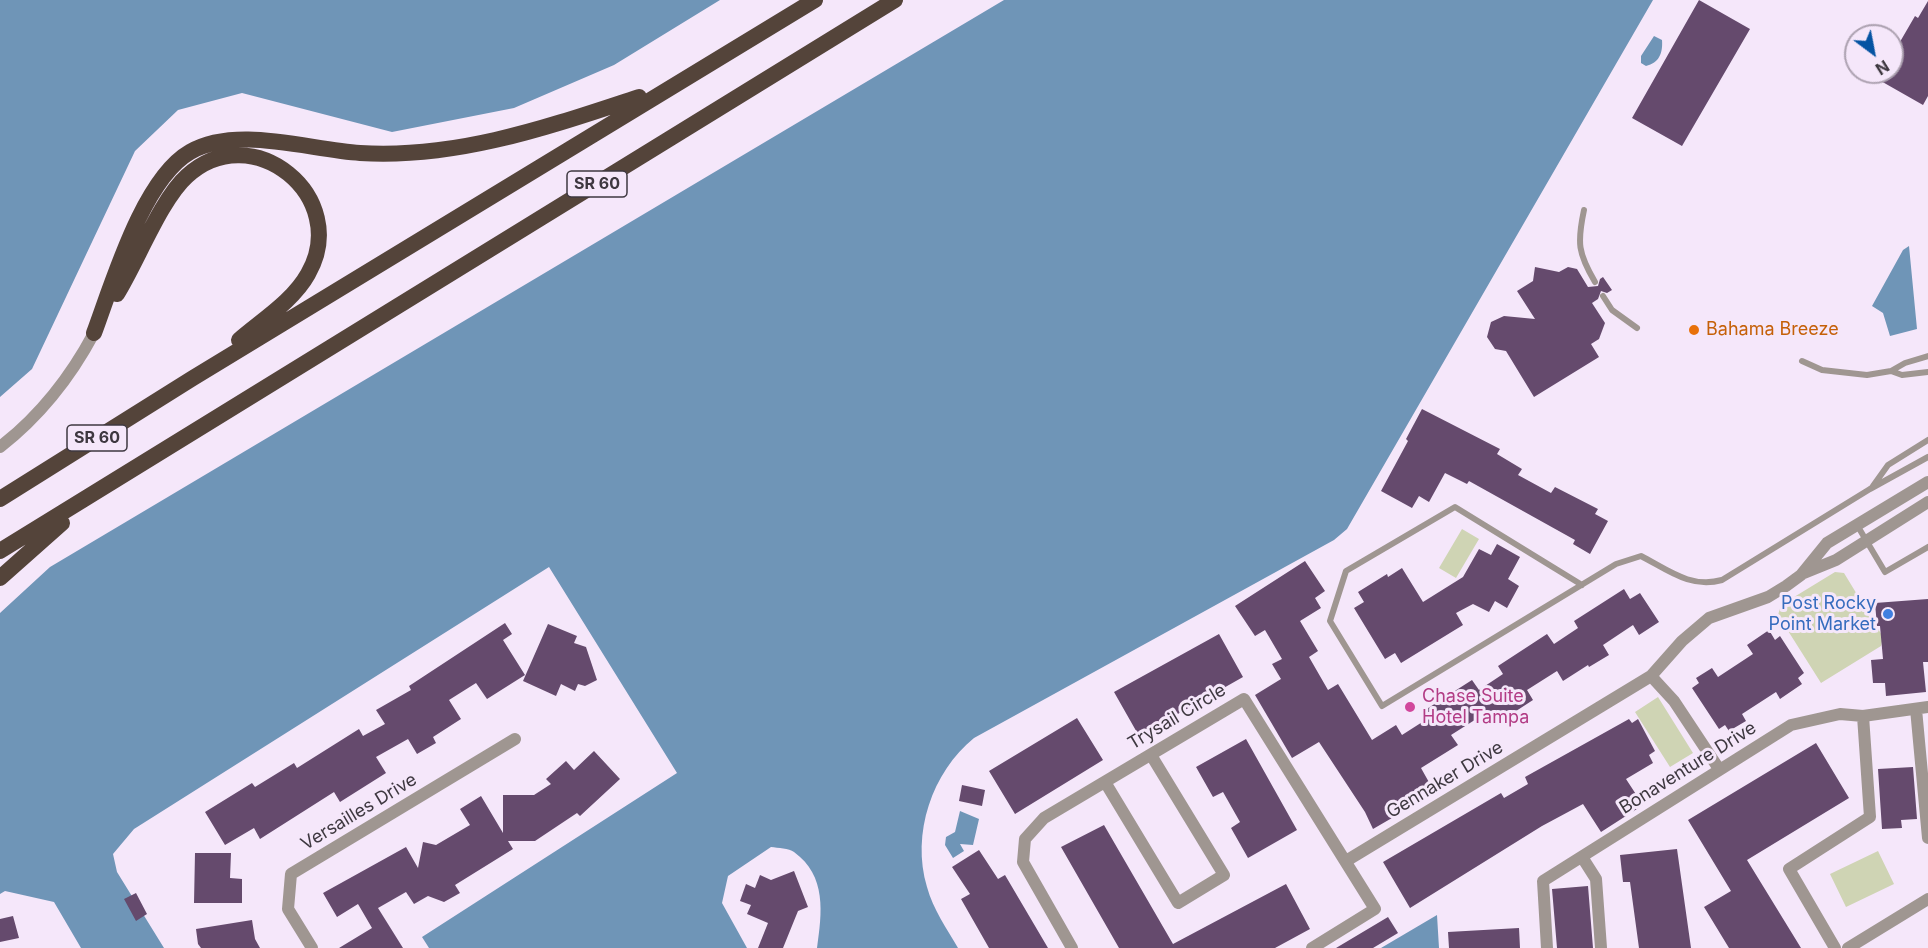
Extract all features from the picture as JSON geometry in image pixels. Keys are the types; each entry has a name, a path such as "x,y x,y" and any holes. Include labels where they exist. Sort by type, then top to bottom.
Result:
{"highway":[{"name":"SR 60","path":"0,499 193,378 815,0"},
{"name":"SR 60","path":"0,551 895,0"},
{"path":"93,333 150,197 165,173 191,151 229,139 361,153 434,151 518,136 666,89"},
{"path":"93,333 127,279 173,192 187,176 204,164 227,157 248,156 267,160 297,181 311,200 319,230 315,259 295,293 193,378"},
{"path":"0,578 32,548 114,482"}],"street":[{"path":"0,447 30,422 62,386 93,333"},
{"name":"Gennaker Drive","path":"1801,575 1827,543 1928,482"},
{"name":"Gennaker Drive","path":"1346,861 1651,676 1682,641 1709,618 1768,597 1801,575 1836,560 1928,502"},
{"path":"1651,676 1674,701 1719,770"},
{"name":"Trysail Circle","path":"1072,948 1023,862 1026,839 1044,818 1244,699 1375,909 1312,948"},
{"path":"1922,708 1928,838"},
{"name":"Bonaventure Drive","path":"1546,948 1543,881 1791,724 1840,714 1863,716 1922,708"},
{"path":"1835,948 1789,869 1870,817 1863,716"},
{"name":"Versailles Drive","path":"312,948 288,909 291,874 515,740"},
{"path":"1105,782 1178,903 1224,875 1150,754"},
{"path":"1582,857 1596,879 1601,948"},
{"path":"1848,948 1928,899"}],"lane":[{"path":"1584,210 1578,238 1581,255 1595,282"},
{"path":"1603,296 1612,310 1637,328"},
{"path":"1891,371 1905,363 1928,356"},
{"path":"1802,361 1822,370 1848,374 1891,371 1902,375 1928,372"},
{"path":"1870,489 1888,465 1928,440"},
{"path":"1582,585 1455,507 1346,571 1330,621 1382,706 1634,556 1641,556 1690,582 1709,584 1722,580 1870,489 1928,457"},
{"path":"1857,525 1885,572 1928,548"}],"green space":[{"path":"1462,529 1479,539 1456,578 1439,568"},
{"path":"1835,572 1844,573 1883,637 1881,646 1821,683 1778,615 1781,605"},
{"path":"1658,697 1693,753 1670,767 1635,712"},
{"path":"1878,851 1894,884 1846,907 1830,874"}],"water":[{"path":"0,0 720,0 614,65 514,108 392,132 242,93 178,110 135,151 32,369 0,397"},
{"path":"1004,0 1653,0 1347,529 1334,540 974,738 947,768 936,786 929,805 922,846 923,867 933,903 958,948 817,948 821,909 820,896 812,872 805,862 792,851 771,847 728,876 722,903 747,948 429,948 422,937 677,773 549,567 134,829 113,854 117,872 164,948 81,948 54,902 5,891 0,894 0,613 50,567"},
{"path":"1654,36 1662,40 1661,53 1654,63 1646,66 1641,63 1641,56"},
{"path":"1909,246 1917,329 1890,336 1883,313 1872,306 1903,250"},
{"path":"960,811 979,819 973,845 960,844 964,851 953,858 945,845 946,837 955,832"},
{"path":"1437,915 1439,948 1381,948"}],"building":[{"path":"1699,0 1750,29 1682,146 1632,118"},
{"path":"1928,1 1928,96 1923,105 1886,84 1904,84 1904,35 1915,16 1918,18"},
{"path":"1535,267 1559,272 1568,267 1577,269 1588,287 1598,286 1603,277 1612,290 1607,293 1601,291 1598,299 1592,303 1605,323 1599,339 1591,344 1599,357 1534,397 1506,351 1495,349 1487,337 1491,322 1504,316 1535,319 1517,291 1533,281"},
{"path":"1422,409 1500,449 1497,454 1522,469 1518,475 1551,493 1555,487 1598,509 1595,514 1608,521 1590,554 1573,544 1575,540 1469,481 1467,484 1445,473 1429,502 1419,496 1412,508 1381,491"},
{"path":"1497,544 1520,557 1508,579 1519,586 1507,608 1495,601 1489,612 1473,604 1456,613 1463,625 1401,663 1395,653 1385,659 1354,608 1364,602 1358,592 1387,574 1388,577 1402,568 1423,602 1463,577 1479,549 1491,555"},
{"path":"1305,561 1325,591 1315,598 1321,608 1300,621 1318,651 1309,657 1328,690 1338,684 1372,740 1396,725 1402,735 1427,719 1422,712 1472,680 1479,690 1503,674 1498,666 1547,634 1554,644 1578,628 1574,621 1624,589 1630,599 1640,593 1659,622 1639,635 1633,625 1603,645 1609,655 1563,681 1557,671 1527,690 1533,700 1513,713 1512,710 1487,726 1481,716 1451,735 1458,745 1421,768 1435,793 1373,829 1365,812 1319,742 1292,758 1255,695 1281,679 1272,664 1282,659 1265,630 1255,636 1235,606"},
{"path":"1928,599 1928,662 1923,662 1926,692 1886,696 1885,683 1873,683 1871,660 1883,659 1875,603"},
{"path":"505,623 512,634 503,640 525,675 487,699 476,683 449,700 461,719 433,737 436,743 417,754 408,739 376,757 386,773 340,802 334,792 260,839 254,828 225,845 205,812 252,783 255,787 294,763 297,768 359,729 363,736 385,724 376,710 411,690 409,686"},
{"path":"548,624 577,636 574,643 586,647 597,680 585,686 578,684 575,691 561,684 556,696 523,681"},
{"path":"1769,630 1775,640 1780,636 1804,673 1798,678 1802,684 1780,699 1776,692 1742,714 1746,721 1729,731 1725,725 1719,729 1692,688 1699,683 1696,678 1712,668 1718,677 1753,654 1747,645"},
{"path":"1219,634 1243,677 1139,736 1114,692"},
{"path":"1077,718 1103,760 1015,814 989,771"},
{"path":"1629,719 1632,723 1638,719 1655,751 1649,755 1653,763 1626,779 1643,805 1601,832 1583,804 1542,826 1410,908 1383,862 1501,793 1504,798 1528,784 1525,777"},
{"path":"1246,739 1297,830 1248,858 1231,828 1240,822 1223,792 1213,797 1196,767"},
{"path":"1816,743 1849,798 1747,860 1801,948 1729,948 1704,907 1731,891 1688,820"},
{"path":"594,751 620,779 580,816 577,813 535,841 508,841 513,849 455,885 460,893 444,902 428,896 414,904 406,892 378,908 403,948 339,948 372,928 358,904 337,917 323,893 406,847 418,868 423,842 436,845 470,825 460,809 481,796 503,833 503,795 534,795 551,784 546,779 566,761 574,770"},
{"path":"1913,767 1917,819 1901,820 1902,828 1882,829 1878,769"},
{"path":"962,785 985,790 982,806 959,801"},
{"path":"1104,825 1173,944 1286,884 1310,929 1275,948 1119,948 1061,847"},
{"path":"1677,849 1691,948 1639,948 1630,882 1623,882 1620,855"},
{"path":"979,850 998,879 1005,875 1048,948 989,948 961,899 970,894 952,867"},
{"path":"195,853 231,853 230,878 242,879 242,903 194,903"},
{"path":"794,871 808,907 798,911 783,948 758,948 768,923 747,914 751,905 740,901 746,884 755,888 760,875 771,880"},
{"path":"1588,886 1593,948 1557,948 1552,889"},
{"path":"136,893 147,914 136,921 124,899"},
{"path":"13,916 19,938 0,942 0,919"},
{"path":"1388,917 1398,933 1373,948 1336,948"},
{"path":"252,920 255,939 260,948 201,948 198,944 196,929"},
{"path":"1519,928 1520,948 1449,948 1448,932"}],"place":[{"name":"Bahama Breeze","path":"1694,330"},
{"name":"Post Rocky Point Market","path":"1888,614"},
{"name":"Chase Suite Hotel Tampa","path":"1410,707"}]}
